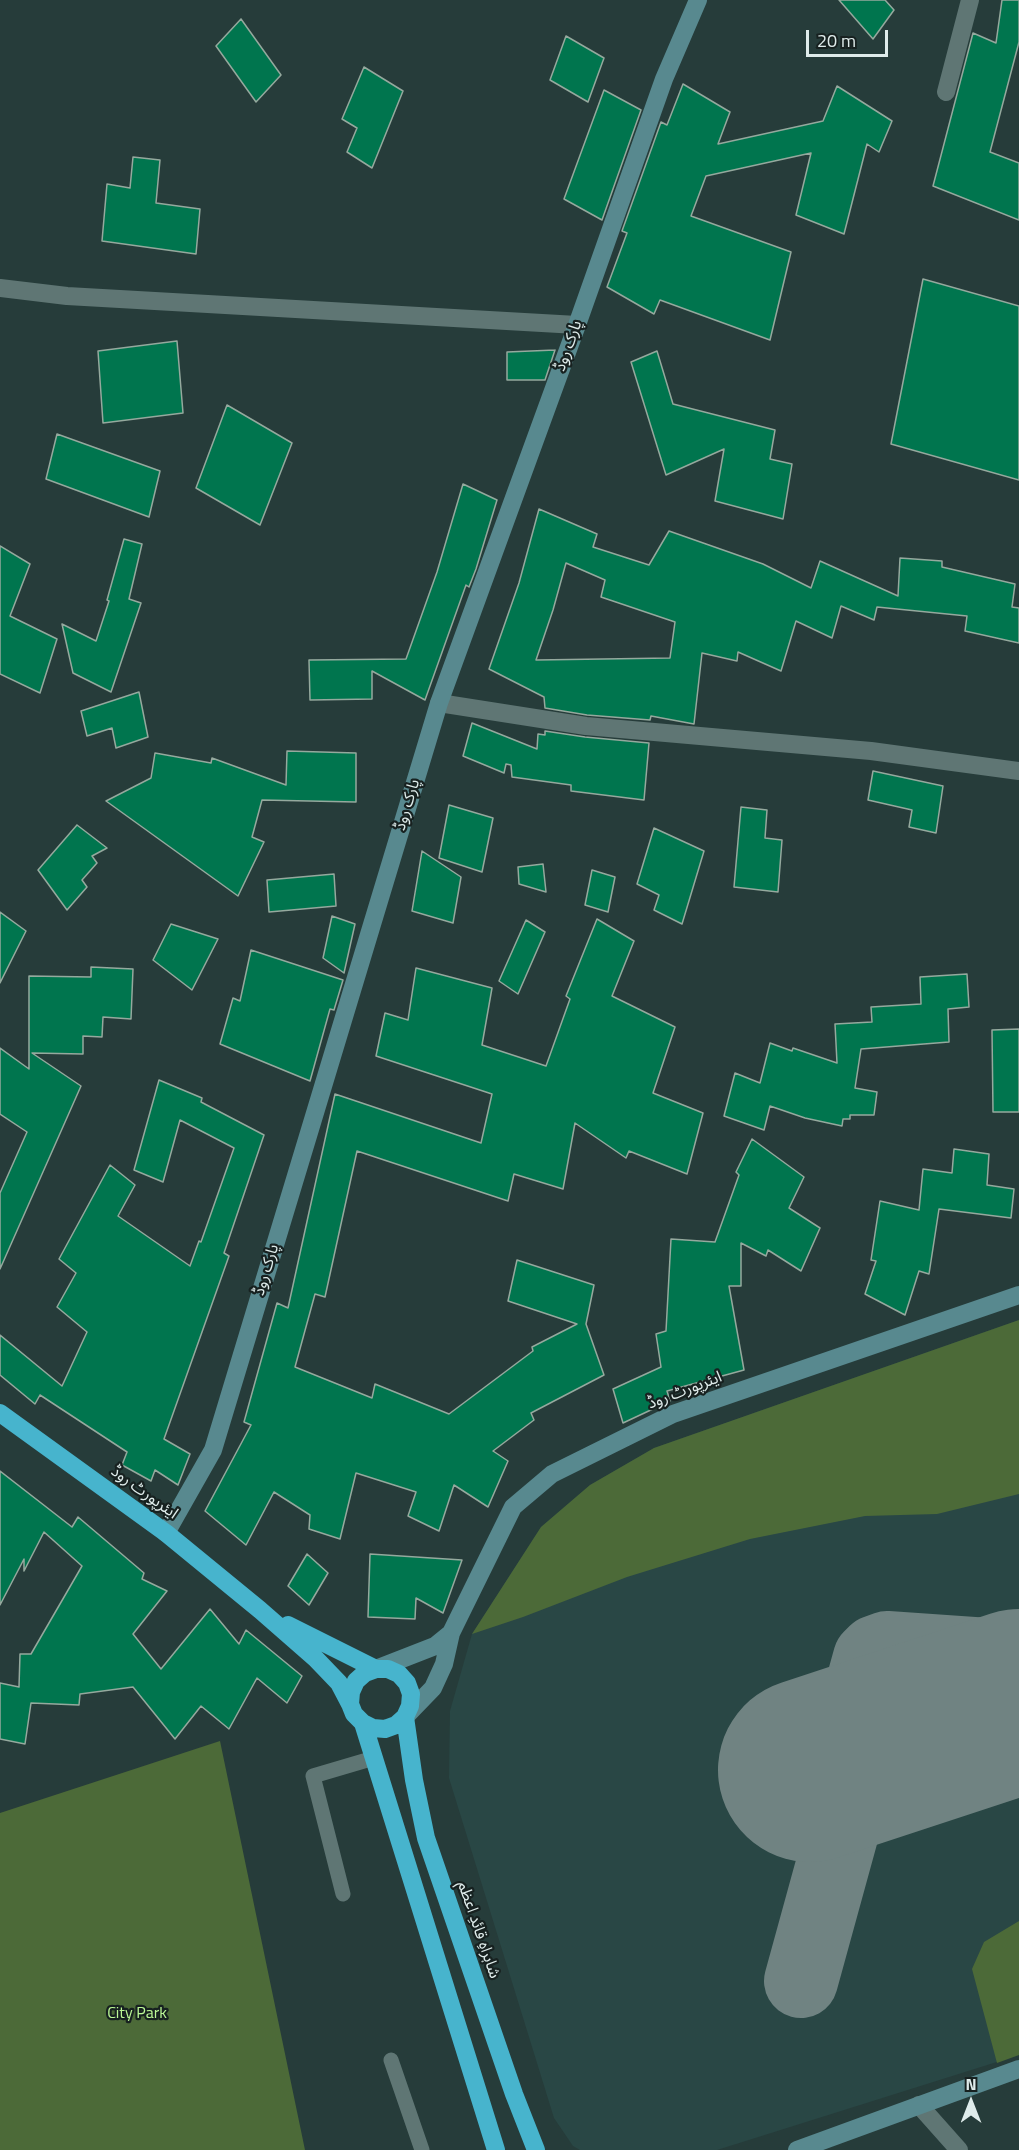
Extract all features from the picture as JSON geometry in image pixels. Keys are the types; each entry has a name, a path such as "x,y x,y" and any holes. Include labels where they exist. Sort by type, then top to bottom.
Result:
{"highway":[{"name":"ایئرپورٹ روڈ","path":"0,1413 166,1533 260,1610 316,1659 339,1683 350,1704"},
{"name":"ایئرپورٹ روڈ","path":"260,1610 338,1652 376,1669"},
{"path":"376,1669 388,1669 399,1674 407,1683 411,1694 410,1706 405,1717 396,1725 385,1729 373,1728 363,1723 354,1714 350,1704 351,1692 356,1681 365,1673 376,1669"},
{"name":"شاہراہِ قائدِ اعظم","path":"405,1717 414,1780 426,1838 514,2094 536,2150"},
{"path":"363,1723 496,2150"}],"main road":[{"name":"پارک روڈ","path":"166,1533 213,1450 439,703 577,326 664,79 698,0"},
{"name":"ایئرپورٹ روڈ","path":"405,1717 433,1688 444,1664 451,1633 513,1507 552,1474 673,1414 1019,1295"},
{"path":"376,1669 435,1646 451,1633"},
{"path":"797,2150 1019,2069"}],"street":[{"path":"945,92 970,0"},
{"path":"0,288 67,296 577,326"},
{"path":"439,703 586,726 872,751 1019,771"},
{"path":"919,2105 959,2150"}],"lane":[{"path":"343,1894 313,1776 374,1758"},
{"path":"391,2060 422,2150"}],"shaded area":[{"path":"1019,1320 1019,2055 717,2150 580,2150 573,2146 554,2118 449,1778 450,1711 472,1634 541,1527 590,1485 654,1448"}],"green space":[{"path":"1019,1320 1019,1494 937,1514 865,1516 750,1539 627,1577 472,1634 541,1527 590,1485 654,1448"},
{"name":"City Park","path":"220,1741 305,2150 0,2150 0,1813"},
{"path":"1019,1921 1019,2055 997,2063 972,1969 984,1942"}],"building":[{"path":"839,0 885,0 894,10 873,39"},
{"path":"1002,0 1019,0 1019,42 990,152 1019,163 1019,220 933,186 973,33 996,43"},
{"path":"241,19 281,75 256,102 216,46"},
{"path":"566,36 604,58 588,102 550,80"},
{"path":"364,67 403,91 372,168 347,152 357,128 342,119"},
{"path":"683,84 730,112 718,144 823,121 837,86 892,121 879,152 867,144 844,234 796,215 811,153 706,176 691,216 791,252 770,340 660,300 654,314 607,287 627,233 622,231 661,122 667,125"},
{"path":"604,90 641,110 602,220 564,199"},
{"path":"133,157 160,160 156,203 200,209 196,254 102,241 107,184 130,188"},
{"path":"923,279 1019,306 1019,480 891,444"},
{"path":"177,341 183,413 103,423 98,351"},
{"path":"555,350 545,380 507,380 507,352"},
{"path":"657,351 673,404 775,430 770,459 792,464 783,519 715,501 724,449 666,475 631,362"},
{"path":"227,405 292,443 260,525 196,488"},
{"path":"57,434 160,471 149,517 46,479"},
{"path":"463,484 497,500 476,569 469,587 466,585 425,700 372,671 372,699 310,700 309,660 406,659 437,572"},
{"path":"539,509 597,534 593,547 649,565 669,531 763,564 811,588 820,561 898,596 900,558 942,561 942,567 1015,584 1012,607 1019,608 1019,643 965,631 967,616 877,607 874,620 841,606 832,638 796,621 781,671 738,652 737,661 702,653 694,724 651,716 650,720 587,715 545,708 544,697 489,669 519,583","holes":["566,563 605,580 601,597 675,622 670,658 536,660"]},
{"path":"124,539 142,544 129,599 141,603 111,692 73,673 62,624 96,641 109,601 107,600"},
{"path":"0,546 30,564 10,616 57,639 40,693 0,674"},
{"path":"139,692 148,737 116,748 112,728 87,736 81,711"},
{"path":"472,723 537,749 538,734 545,735 545,731 649,743 644,800 571,791 571,785 512,777 511,765 506,764 504,773 463,756"},
{"path":"287,751 356,753 356,802 262,800 252,837 264,842 238,896 106,801 151,778 155,753 211,763 212,758 286,785"},
{"path":"873,771 943,786 936,833 909,827 912,810 868,800"},
{"path":"449,805 493,818 482,872 439,858"},
{"path":"741,807 767,810 765,838 782,840 778,892 734,887"},
{"path":"77,825 107,848 92,856 97,863 82,880 87,887 67,910 38,870"},
{"path":"654,828 704,851 682,924 654,910 659,895 637,884"},
{"path":"422,851 461,877 453,923 412,911"},
{"path":"543,864 546,892 519,884 518,867"},
{"path":"592,870 615,877 608,912 585,905"},
{"path":"334,874 336,906 269,912 267,880"},
{"path":"0,912 26,931 0,983"},
{"path":"332,916 355,924 344,973 323,958"},
{"path":"597,919 634,941 612,996 675,1027 653,1093 703,1113 687,1174 629,1151 626,1158 575,1123 563,1189 514,1174 508,1201 357,1151 325,1297 315,1294 295,1367 372,1398 375,1384 449,1414 533,1351 532,1347 577,1324 508,1301 517,1260 594,1285 586,1324 604,1375 531,1413 534,1420 493,1451 508,1461 488,1507 454,1485 439,1531 408,1516 416,1492 356,1473 340,1539 309,1529 310,1515 274,1492 246,1545 205,1511 251,1425 244,1422 277,1303 288,1308 335,1094 481,1143 492,1094 376,1056 385,1013 408,1020 416,968 492,988 482,1045 546,1066 570,999 566,996"},
{"path":"526,920 545,932 518,994 499,981"},
{"path":"171,924 218,939 192,990 153,960"},
{"path":"251,950 343,980 334,1010 330,1009 310,1081 220,1044 233,998 240,1001"},
{"path":"91,967 133,969 131,1019 103,1017 102,1037 83,1036 83,1054 32,1053 81,1086 0,1269 0,1193 27,1132 0,1114 0,1048 29,1069 29,976 91,977"},
{"path":"967,974 969,1007 948,1009 949,1042 861,1049 855,1088 877,1092 874,1115 850,1115 850,1119 843,1119 842,1126 805,1118 770,1106 764,1130 724,1116 735,1073 760,1083 770,1043 837,1063 835,1024 872,1022 871,1007 921,1004 920,977"},
{"path":"1019,1029 1019,1112 993,1112 992,1030"},
{"path":"159,1080 202,1098 201,1102 264,1135 224,1253 229,1256 164,1439 190,1454 178,1485 155,1470 151,1481 122,1465 127,1452 40,1395 35,1404 0,1375 0,1335 62,1386 87,1332 57,1307 76,1273 59,1259 110,1165 135,1185 118,1216 190,1266 199,1241 201,1242 234,1148 180,1120 163,1182 134,1170"},
{"path":"752,1139 804,1177 789,1208 820,1228 801,1271 768,1250 766,1256 741,1243 741,1286 729,1286 744,1370 667,1391 670,1401 623,1423 613,1389 661,1367 656,1334 666,1331 671,1239 715,1242 739,1175 736,1172"},
{"path":"954,1149 989,1154 987,1185 1014,1189 1011,1218 939,1209 929,1274 919,1271 905,1315 865,1294 876,1261 871,1260 880,1201 919,1210 923,1169 952,1173"},
{"path":"0,1471 72,1527 78,1517 144,1573 142,1579 167,1591 133,1634 161,1669 210,1609 239,1644 246,1630 302,1676 287,1703 257,1678 229,1729 201,1706 175,1739 133,1687 80,1694 79,1705 31,1703 25,1744 0,1739 0,1683 19,1687 20,1654 31,1654 82,1566 44,1532 24,1571 24,1559 0,1605"},
{"path":"307,1554 328,1573 309,1605 288,1586"},
{"path":"370,1554 462,1560 443,1613 416,1598 415,1619 368,1617"}],"taxiway":[{"path":"937,1728 907,1726 885,1714 870,1697 865,1676 870,1658 876,1652 887,1648 1019,1657"},
{"path":"801,1981 864,1752"}],"runway":[{"path":"810,1770 1019,1701"}]}
